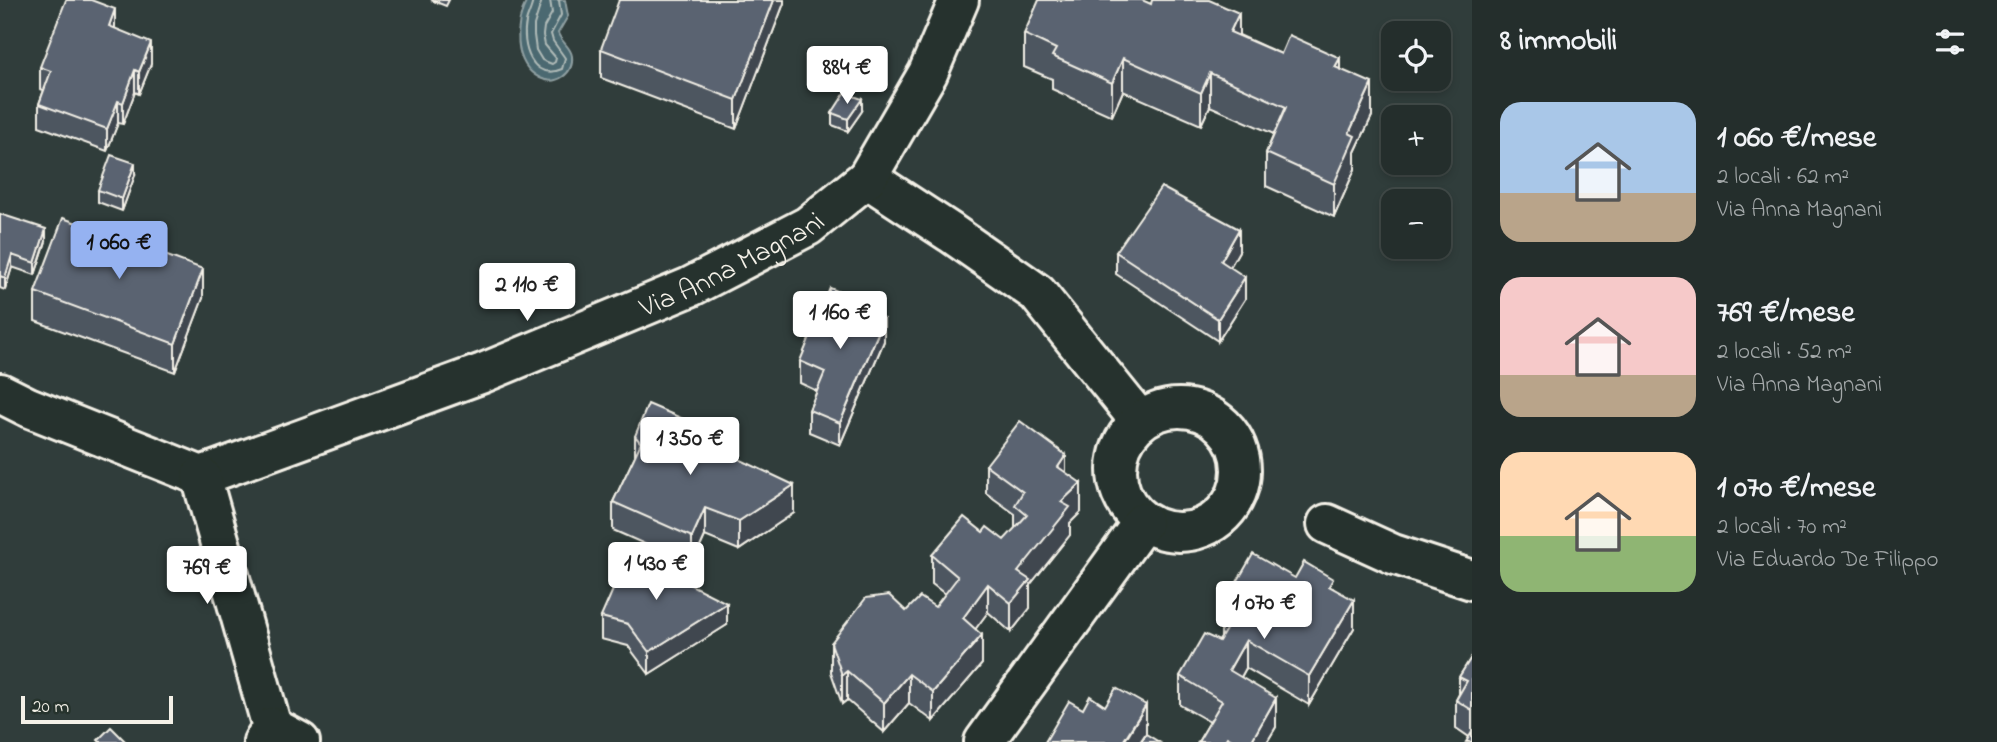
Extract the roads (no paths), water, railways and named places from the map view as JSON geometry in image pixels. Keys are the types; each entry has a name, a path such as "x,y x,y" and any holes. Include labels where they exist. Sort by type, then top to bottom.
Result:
{"street":[{"name":"Via Anna Magnani","path":"201,476 483,373 690,287 808,226 867,178 929,73 959,0"},
{"path":"867,178 1037,293 1140,421"},
{"path":"0,393 28,407 201,476 278,737"},
{"path":"1178,408 1199,411 1217,420 1231,436 1239,454 1242,475 1237,494 1227,510 1214,523 1197,530 1178,533 1160,530 1143,522 1129,508 1119,491 1116,473 1118,453 1126,436 1140,421 1158,411 1178,408"},
{"path":"984,742 1143,522"},
{"path":"1328,524 1393,554 1472,580"}],"water":[{"path":"527,0 565,0 568,16 558,33 571,53 572,62 563,77 552,80 540,78 524,63 518,31"}]}
